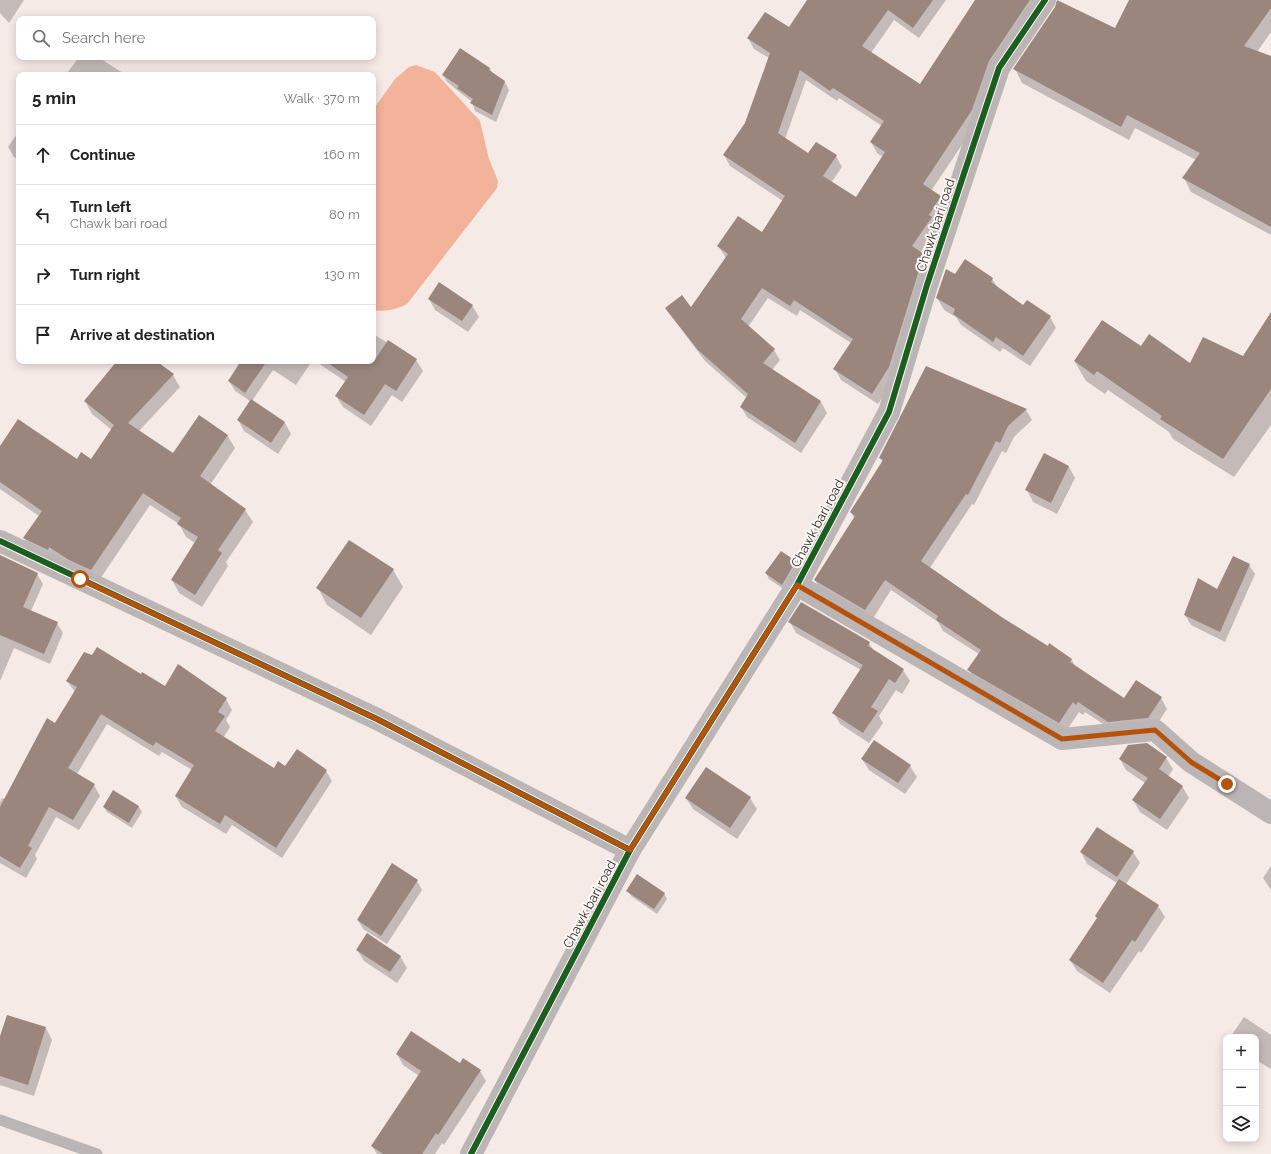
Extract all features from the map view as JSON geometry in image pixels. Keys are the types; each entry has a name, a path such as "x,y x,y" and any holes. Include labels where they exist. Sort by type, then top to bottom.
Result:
{"street":[{"name":"Chawk bari road","path":"471,1154 630,850 797,585 889,412 927,285 999,68 1045,0"},
{"path":"0,541 377,719 630,850"},
{"path":"797,585 1062,739 1155,730 1191,762 1271,813"}],"lane":[{"path":"0,1120 97,1154"}],"shaded area":[{"path":"416,65 435,72 480,121 489,159 498,181 497,188 407,304 390,310 376,310 376,106 395,79 409,67"}],"building":[{"path":"807,0 933,0 913,28 888,10 862,46 920,84 975,0 1030,0 989,61 972,110 923,184 941,196 929,215 932,217 912,246 924,254 889,367 872,394 833,369 853,339 794,300 790,306 762,288 741,319 775,349 763,363 821,401 795,443 740,407 748,394 698,350 665,308 682,295 691,307 728,254 717,246 738,216 762,232 785,196 723,155 745,123 770,53 747,38 765,12 789,27","holes":["800,70 830,91 833,88 884,121 870,142 885,152 856,197 823,176 837,155 816,142 808,153 778,133"]},
{"path":"1057,0 1115,28 1129,0 1271,0 1271,8 1244,46 1271,56 1271,227 1182,178 1200,153 1127,115 1121,127 1013,69 1055,7"},
{"path":"460,48 490,68 489,70 505,81 492,115 470,103 473,99 457,88 459,86 442,75"},
{"path":"965,259 993,278 991,282 1023,305 1027,300 1051,316 1023,356 996,337 993,342 953,314 955,309 936,298 946,269 955,274"},
{"path":"439,282 473,305 462,321 428,299"},
{"path":"1271,312 1271,389 1223,459 1160,419 1162,416 1097,371 1094,375 1074,361 1102,320 1141,346 1149,334 1190,363 1203,337 1243,356"},
{"path":"388,340 417,359 396,391 385,384 364,415 335,396 348,377 329,364 376,364 376,358"},
{"path":"115,364 160,364 174,374 128,423 173,453 199,415 228,435 200,476 246,509 218,550 222,553 195,595 171,580 198,537 177,524 181,518 143,493 91,570 69,560 49,547 48,550 23,538 42,511 0,482 0,446 18,419 77,459 81,452 91,459 114,425 84,401"},
{"path":"239,364 265,364 245,393 228,381"},
{"path":"926,366 1027,409 1008,426 1000,443 996,441 968,495 966,494 921,561 1003,618 1048,646 1049,643 1072,659 1070,662 1124,698 1136,680 1162,697 1148,718 1108,722 1078,702 1076,705 1073,702 1059,723 967,670 981,650 936,620 938,616 885,580 865,610 814,580 855,516 850,512 883,460 879,458"},
{"path":"251,399 285,422 271,443 237,420"},
{"path":"1044,453 1069,466 1051,503 1025,490"},
{"path":"349,540 394,569 361,618 316,588"},
{"path":"781,551 796,561 782,585 765,573"},
{"path":"0,555 38,573 23,607 58,622 44,654 0,635"},
{"path":"1233,556 1250,564 1220,632 1184,615 1198,578 1217,589"},
{"path":"801,602 870,642 868,646 904,669 895,683 889,679 871,707 878,711 863,733 832,713 863,665 788,622"},
{"path":"97,647 141,674 142,672 165,686 178,664 227,698 218,712 225,716 215,731 274,768 278,761 285,766 297,749 327,770 276,848 225,815 220,824 175,796 194,765 156,742 153,746 101,714 68,768 95,784 73,820 49,807 28,846 32,848 20,868 0,856 0,807 47,718 55,723 77,687 66,681 84,652 92,655"},
{"path":"874,740 911,765 898,783 861,759"},
{"path":"1147,743 1167,757 1159,769 1183,786 1160,819 1132,800 1148,778 1119,759 1128,745"},
{"path":"706,767 751,797 730,828 685,798"},
{"path":"113,790 139,806 129,823 103,807"},
{"path":"1097,827 1134,851 1117,877 1080,852"},
{"path":"392,863 418,880 381,936 357,920"},
{"path":"637,874 665,893 654,909 626,891"},
{"path":"1119,879 1159,905 1135,942 1132,940 1103,983 1069,960 1097,918 1095,916"},
{"path":"367,933 401,956 390,972 356,950"},
{"path":"7,1015 46,1027 28,1085 0,1076 0,1036"},
{"path":"411,1031 460,1063 463,1058 481,1070 438,1135 436,1133 422,1154 383,1154 371,1146 421,1071 396,1054"}],"cycle path":[{"path":"471,1154 630,850 797,585 889,412 927,285 999,68 1045,0"},
{"path":"0,541 377,719 630,850"}],"route":[{"path":"80,579 377,719 630,850 797,585 992,700 1062,739 1155,730 1191,762 1227,784"}]}
